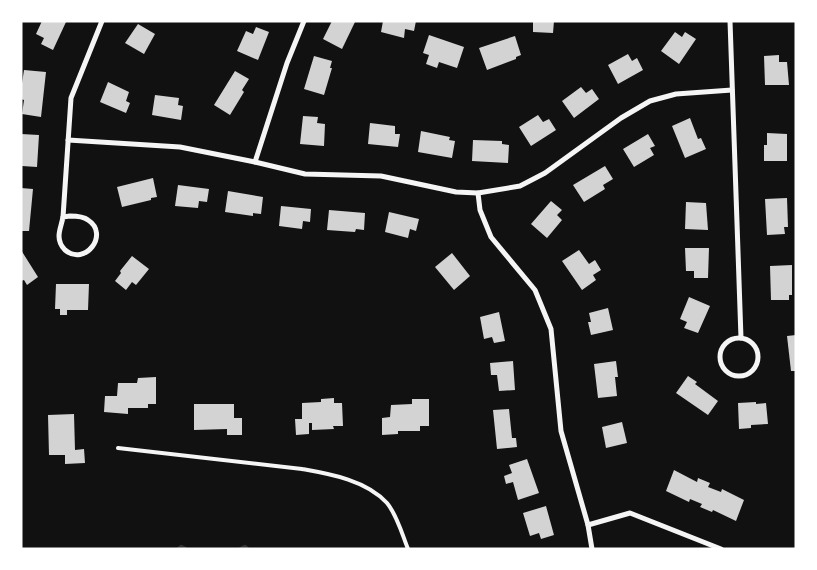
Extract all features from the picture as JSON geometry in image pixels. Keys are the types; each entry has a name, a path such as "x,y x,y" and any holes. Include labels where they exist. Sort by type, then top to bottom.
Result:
{"street":[{"path":"63,217 83,217 93,224 97,236 92,248 81,254 69,253 64,249 59,238 63,217 71,98 102,21"},
{"path":"255,162 286,62 304,21"},
{"path":"730,21 741,338"},
{"path":"68,140 180,147 305,174 381,176 456,192 478,193 520,186 545,173 621,118 650,101 676,94 732,90"},
{"path":"478,193 480,210 491,237 535,290 551,330 561,431 588,525 592,549"},
{"path":"741,338 750,341 754,345 759,357 758,363 751,373 739,377 727,372 720,361 720,354 726,343 732,339 741,338"},
{"path":"588,525 630,513 721,549"}],"lane":[{"path":"118,448 328,473 369,490 386,503 398,523 408,549"}],"building":[{"path":"42,21 66,22 53,50 41,44 44,38 36,34"},
{"path":"332,21 355,22 342,49 323,39"},
{"path":"383,21 416,21 414,31 405,29 404,38 381,32"},
{"path":"533,21 554,21 553,33 533,32"},
{"path":"138,24 155,34 144,54 125,43"},
{"path":"256,27 269,32 258,60 237,51 246,31 253,34"},
{"path":"675,32 682,37 685,32 696,39 679,64 661,51"},
{"path":"429,35 464,47 457,68 439,62 437,68 426,64 429,55 423,53"},
{"path":"515,36 521,55 516,57 516,59 487,70 479,48"},
{"path":"628,54 632,61 637,58 643,70 618,84 608,65"},
{"path":"779,55 779,62 787,62 789,85 765,85 764,56"},
{"path":"314,56 332,61 330,68 332,68 324,95 304,89"},
{"path":"24,70 46,72 41,117 22,114 24,100 21,99 21,90"},
{"path":"235,71 249,79 242,90 244,92 230,115 214,105"},
{"path":"108,82 129,92 126,101 130,103 126,113 100,102"},
{"path":"581,87 586,93 592,89 599,99 574,118 562,101"},
{"path":"155,95 179,98 178,105 183,106 181,120 152,115"},
{"path":"538,115 543,122 549,119 556,130 531,146 519,127"},
{"path":"303,116 318,117 317,123 325,124 324,146 300,144"},
{"path":"690,118 698,139 701,138 706,149 685,158 672,126"},
{"path":"370,123 395,126 395,134 400,134 398,147 368,144"},
{"path":"421,131 450,137 449,140 455,141 452,158 418,152"},
{"path":"767,133 787,134 787,161 764,161 764,145 767,145"},
{"path":"21,134 39,135 37,167 22,166"},
{"path":"648,134 655,146 650,148 654,155 634,167 623,149"},
{"path":"473,140 502,141 502,144 509,145 508,163 472,161"},
{"path":"605,166 613,179 603,185 605,189 584,202 573,185"},
{"path":"153,178 157,197 122,207 117,187"},
{"path":"178,185 209,189 207,202 199,201 198,208 175,206"},
{"path":"21,188 33,189 29,231 21,231"},
{"path":"228,191 263,197 261,214 253,213 253,216 225,212"},
{"path":"787,198 788,227 784,227 785,234 767,235 765,199"},
{"path":"551,201 562,210 557,215 562,220 547,238 531,224"},
{"path":"686,202 706,203 708,230 685,229"},
{"path":"281,206 311,209 310,222 303,221 302,229 279,226"},
{"path":"329,210 365,213 364,230 356,229 355,232 327,230"},
{"path":"389,212 419,219 416,231 410,229 408,238 385,232"},
{"path":"685,248 709,248 708,278 694,278 694,271 686,271"},
{"path":"21,250 38,277 27,285 24,280 21,281"},
{"path":"579,250 589,264 595,260 601,270 593,275 596,280 582,290 562,261"},
{"path":"452,253 470,276 454,290 435,267"},
{"path":"132,256 149,269 136,285 132,282 126,290 115,281"},
{"path":"792,265 792,295 789,295 789,300 771,300 770,266"},
{"path":"56,284 89,284 88,310 67,310 67,315 60,315 60,309 55,309"},
{"path":"689,297 710,306 698,333 684,328 687,322 680,319"},
{"path":"608,308 613,330 591,335 588,322 591,322 589,313"},
{"path":"499,312 505,341 494,343 492,337 484,339 480,317"},
{"path":"796,335 796,371 791,371 787,336"},
{"path":"513,361 515,390 499,391 497,375 491,375 490,363"},
{"path":"616,361 618,377 615,377 617,396 598,398 594,364"},
{"path":"688,376 697,382 695,384 718,401 708,415 676,393"},
{"path":"156,377 156,404 148,404 148,408 128,408 128,414 104,412 105,396 117,396 118,383 137,383 138,378"},
{"path":"334,398 334,403 342,403 343,426 333,426 334,429 312,430 312,423 309,423 309,434 296,435 295,419 302,419 302,403 321,402 321,399"},
{"path":"412,399 429,399 429,426 420,426 420,431 398,431 398,434 382,435 382,418 390,417 391,405 412,404"},
{"path":"756,402 756,404 766,403 768,424 751,425 751,428 739,429 738,403"},
{"path":"194,404 234,404 234,418 242,418 242,435 227,435 227,429 194,430"},
{"path":"509,409 512,438 516,438 517,447 497,449 493,410"},
{"path":"74,414 75,450 84,449 85,463 65,464 65,455 49,455 48,415"},
{"path":"622,422 627,443 606,448 602,427"},
{"path":"527,459 539,493 518,500 513,482 506,484 504,476 512,473 509,465"},
{"path":"674,470 697,482 698,478 710,483 708,487 721,492 722,489 744,500 736,521 713,510 712,512 700,507 702,504 690,499 689,502 666,491"},
{"path":"546,506 554,535 541,539 539,533 530,536 523,513"}],"waterway":[{"path":"179,549 181,547 185,549"},
{"path":"241,549 245,547 247,549"}]}
